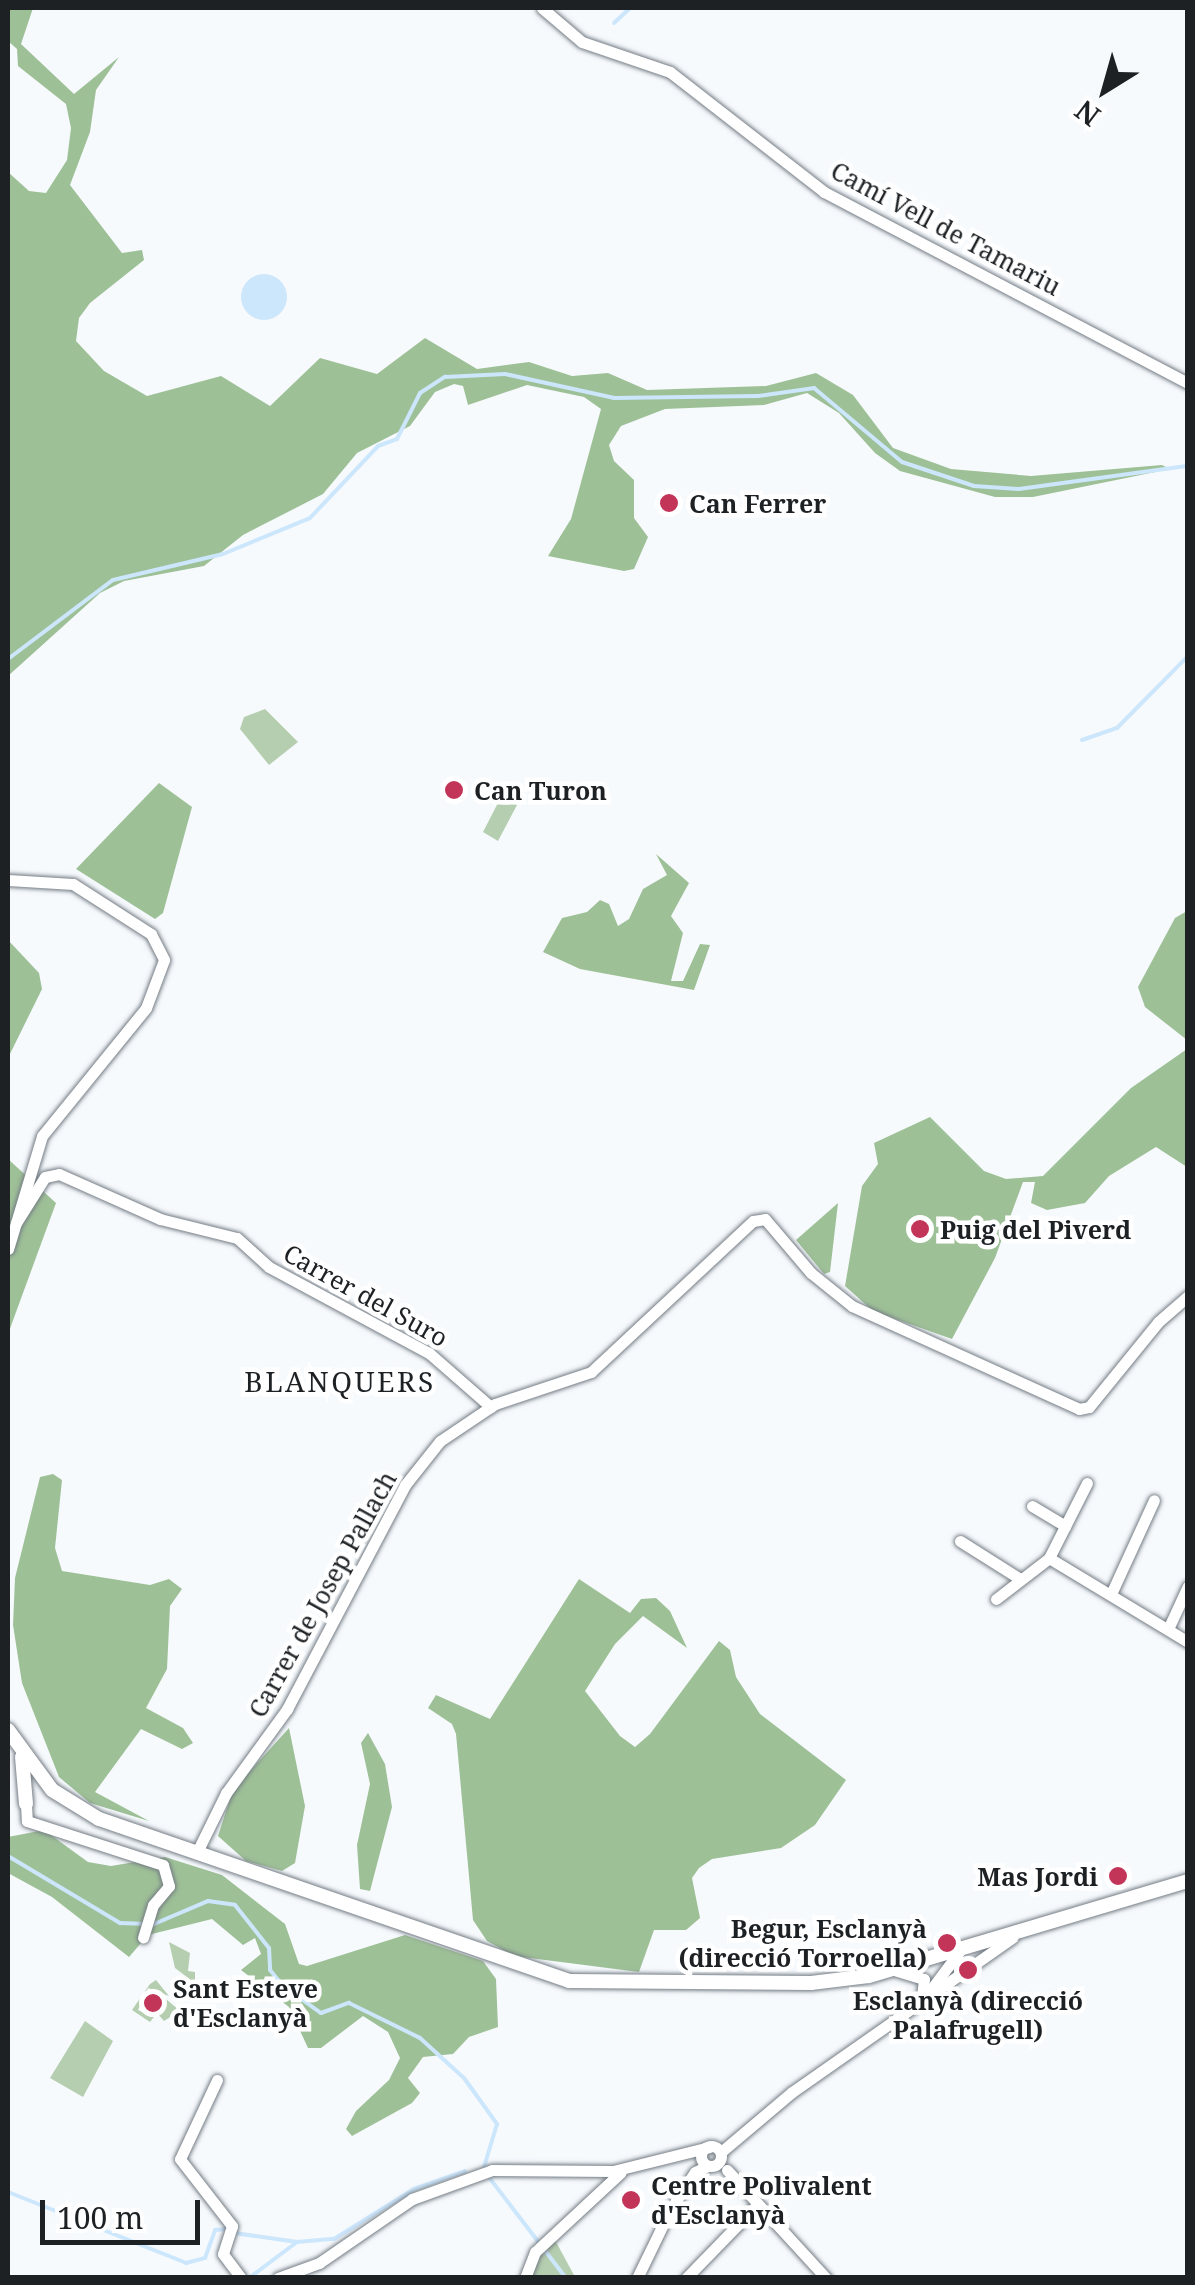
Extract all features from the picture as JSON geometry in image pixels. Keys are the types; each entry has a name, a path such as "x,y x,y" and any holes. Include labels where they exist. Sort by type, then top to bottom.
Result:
{"street":[{"name":"Camí Vell de Tamariu","path":"542,8 582,42 670,72 845,204 1188,383"},
{"path":"8,880 74,884 151,934 164,960 146,1008 42,1136 8,1249"},
{"name":"Carrer del Suro","path":"16,1224 45,1177 59,1174 160,1219 238,1238 269,1267 428,1353 491,1407"},
{"name":"Carrer de Josep Pallach","path":"197,1852 226,1793 297,1692 405,1486 440,1440 491,1407 590,1372 758,1218 852,1306 1079,1410 1088,1407 1158,1322 1188,1296"},
{"path":"996,1599 1049,1558 1086,1483"},
{"path":"1111,1594 1154,1500"},
{"path":"1032,1506 1065,1526"},
{"path":"960,1542 1020,1580"},
{"path":"1049,1558 1188,1642"},
{"path":"1168,1629 1188,1586"},
{"path":"8,1730 35,1789 28,1821 163,1866 169,1886 144,1930"},
{"path":"18,1748 35,1789 79,1809 569,1980 811,1983 890,1970 1188,1881"},
{"path":"35,1789 59,1796 79,1809"},
{"path":"278,2278 319,2264 412,2199 485,2172 625,2170 717,2150 954,1976 1025,1931"},
{"path":"920,2003 948,1961 967,1947"},
{"path":"930,1958 948,1961"},
{"path":"948,1961 954,1976"},
{"path":"890,1970 924,1979 920,2003"},
{"path":"217,2080 180,2158 231,2232 222,2254 241,2278"},
{"path":"710,2166 717,2150"},
{"path":"717,2150 727,2170 826,2278"},
{"path":"637,2278 670,2210 695,2172 710,2166 727,2170"},
{"path":"525,2278 536,2250 625,2170"},
{"path":"590,2172 604,2176 603,2187"},
{"path":"686,2278 758,2204"}],"green space":[{"path":"8,8 33,8 21,44 74,94 119,57 96,90 90,132 70,185 122,253 142,250 144,260 90,303 79,318 76,341 104,371 147,396 221,376 270,406 320,358 377,374 425,338 477,369 529,362 572,376 608,373 647,390 766,386 816,373 853,395 893,448 951,469 1031,476 1162,465 1170,469 1033,497 995,497 900,471 875,453 839,413 807,393 764,405 665,409 621,426 609,445 614,461 634,480 634,518 648,537 634,569 624,571 548,556 571,519 601,409 584,397 527,385 468,405 463,386 454,384 435,392 410,426 357,453 323,494 243,535 204,566 124,581 100,593 8,676 8,172 29,191 46,193 67,160 71,128 66,104 18,66 17,49 8,41"},
{"path":"265,709 298,742 269,765 240,729 244,717"},
{"path":"159,783 192,807 163,913 155,919 76,869"},
{"path":"501,797 517,805 498,841 483,832"},
{"path":"656,854 689,883 671,916 683,933 671,981 683,981 700,944 710,945 694,990 580,969 543,952 562,918 587,912 600,900 609,904 618,926 629,919 643,889 667,875"},
{"path":"1187,911 1187,1040 1145,1007 1138,987 1175,918"},
{"path":"8,940 39,973 42,989 8,1058"},
{"path":"1187,1049 1187,1167 1156,1147 1109,1176 1085,1203 1047,1210 1031,1203 1035,1182 1023,1182 995,1258 952,1339 873,1311 845,1286 862,1186 878,1164 874,1143 930,1117 984,1171 1006,1179 1043,1176 1131,1088"},
{"path":"8,1159 56,1203 8,1334"},
{"path":"838,1203 830,1272 824,1274 796,1240"},
{"path":"53,1474 62,1480 55,1548 62,1571 150,1585 169,1579 182,1589 170,1606 167,1669 146,1708 183,1728 193,1743 182,1749 141,1729 95,1792 149,1821 90,1803 59,1777 22,1683 13,1625 15,1578 40,1477"},
{"path":"579,1579 630,1613 641,1599 656,1598 670,1611 687,1648 643,1616 615,1644 585,1691 620,1736 635,1747 650,1734 719,1641 730,1650 736,1677 760,1714 846,1780 815,1825 781,1848 712,1859 699,1868 692,1878 700,1918 686,1930 654,1930 639,1972 514,1956 487,1941 473,1920 456,1734 452,1724 428,1708 436,1695 490,1719"},
{"path":"289,1728 305,1806 295,1863 282,1871 246,1861 218,1836 233,1790"},
{"path":"368,1733 385,1764 392,1807 370,1891 360,1889 357,1845 370,1784 361,1743"},
{"path":"44,1830 88,1862 111,1866 165,1857 222,1875 285,1924 299,1964 307,1966 405,1935 483,1961 496,1979 498,2027 469,2037 453,2054 423,2057 408,2078 420,2093 412,2103 352,2136 346,2129 356,2111 389,2080 400,2058 388,2032 363,2016 321,2048 308,2048 289,2007 241,1970 261,1954 255,1938 243,1945 212,1919 148,1935 129,1957 52,1897 8,1873 8,1837"},
{"path":"169,1942 190,1953 188,1971 195,1972 195,1983 175,1968"},
{"path":"156,1980 169,1996 148,1988 138,2010 151,2017 166,1999 180,2011 164,2021 157,2013 150,2022 132,2010 150,1984"},
{"path":"85,2021 113,2041 83,2097 50,2078"},
{"path":"555,2240 575,2277 532,2278 532,2262"}],"water":[{"path":"264,274 280,281 287,297 280,313 264,320 248,313 241,297 248,281"}],"waterway":[{"path":"614,23 630,8"},
{"path":"8,659 113,580 223,554 310,518 378,446 397,439 420,393 445,377 505,374 614,398 758,396 814,388 902,462 974,486 1019,489 1188,466"},
{"path":"1082,740 1117,728 1188,656"},
{"path":"8,1856 120,1923 154,1924 208,1901 235,1905 269,1948 270,1970 282,1985 321,2013 349,2003 420,2038 464,2078 497,2124 484,2167"},
{"path":"234,2233 297,2242 334,2239 414,2189 465,2171"},
{"path":"488,2176 566,2278"},
{"path":"8,2192 186,2263 205,2258 215,2230 226,2229"},
{"path":"249,2278 297,2242"}],"place":[{"name":"Can Ferrer","path":"669,503"},
{"name":"Can Turon","path":"454,790"},
{"name":"Puig del Piverd","path":"920,1229"},
{"name":"Mas Jordi","path":"1118,1876"},
{"name":"Begur, Esclanyà (direcció Torroella)","path":"947,1943"},
{"name":"Esclanyà (direcció Palafrugell)","path":"968,1970"},
{"name":"Sant Esteve d'Esclanyà","path":"153,2003"},
{"name":"Centre Polivalent d'Esclanyà","path":"631,2200"}],"district":[{"name":"BLANQUERS","path":"340,1381"}]}
